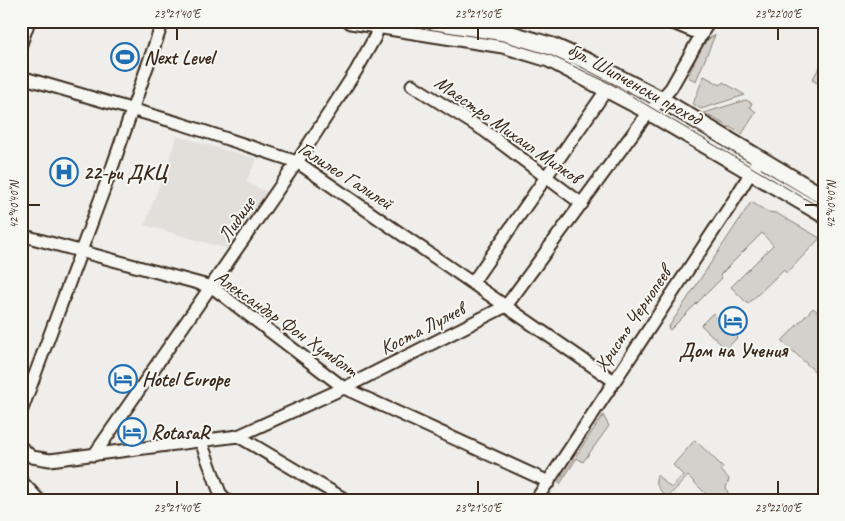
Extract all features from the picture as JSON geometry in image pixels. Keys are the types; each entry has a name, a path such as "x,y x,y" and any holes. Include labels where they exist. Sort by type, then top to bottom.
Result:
{"main road":[{"name":"бул. Шипченски проход","path":"350,21 379,24 503,45 549,59 650,113 824,215"},
{"name":"бул. Шипченски проход","path":"439,21 506,32 554,46 587,60 662,100 824,197"}],"street":[{"path":"21,44 29,21"},
{"path":"21,412 163,21"},
{"path":"668,21 702,35"},
{"name":"Коста Лулчев","path":"21,447 32,456 44,460 238,436 344,388 506,306 650,113 662,100 709,21"},
{"name":"Лидице","path":"94,455 298,162 356,71 379,24"},
{"name":"Галилео Галилей","path":"21,77 298,162 614,381"},
{"name":"Маестро Михаил Милков","path":"412,85 478,126 582,204"},
{"path":"473,282 548,177 607,89"},
{"name":"Христо Чернопеев","path":"536,500 759,159"},
{"name":"Александър Фон Хумболт","path":"21,235 212,287 344,388 549,482"},
{"path":"238,436 346,500"},
{"path":"201,442 220,493 226,500"},
{"path":"21,481 39,500"}],"shaded area":[{"path":"715,35 696,81 688,77 702,43"},
{"path":"824,60 824,87 812,80"},
{"path":"704,76 721,85 723,82 745,95 701,109 693,104"},
{"path":"746,100 752,103 750,107 756,112 742,134 704,113"},
{"path":"177,136 257,159 246,182 271,194 231,250 145,225"},
{"path":"751,202 768,212 776,213 820,238 787,273 783,270 748,304 731,287 773,245 762,233 720,275 722,278 670,330 668,328"},
{"path":"813,308 824,317 824,380 782,341"},
{"path":"713,313 738,337 726,349 701,325"},
{"path":"603,415 609,426 583,462 577,458 560,484 558,483"},
{"path":"695,440 723,467 721,470 729,479 726,488 731,500 708,500 706,498 708,496 688,476 667,498 658,487 657,475 671,488 683,475 673,465"}],"tram line":[{"path":"378,21 503,41 550,55 613,85 824,210"}],"place":[{"name":"Next Level","path":"125,57"},
{"name":"22-ри ДКЦ","path":"64,172"},
{"name":"Дом на Учения","path":"733,321"},
{"name":"Hotel Europe","path":"123,379"},
{"name":"RotasaR","path":"132,432"}]}
